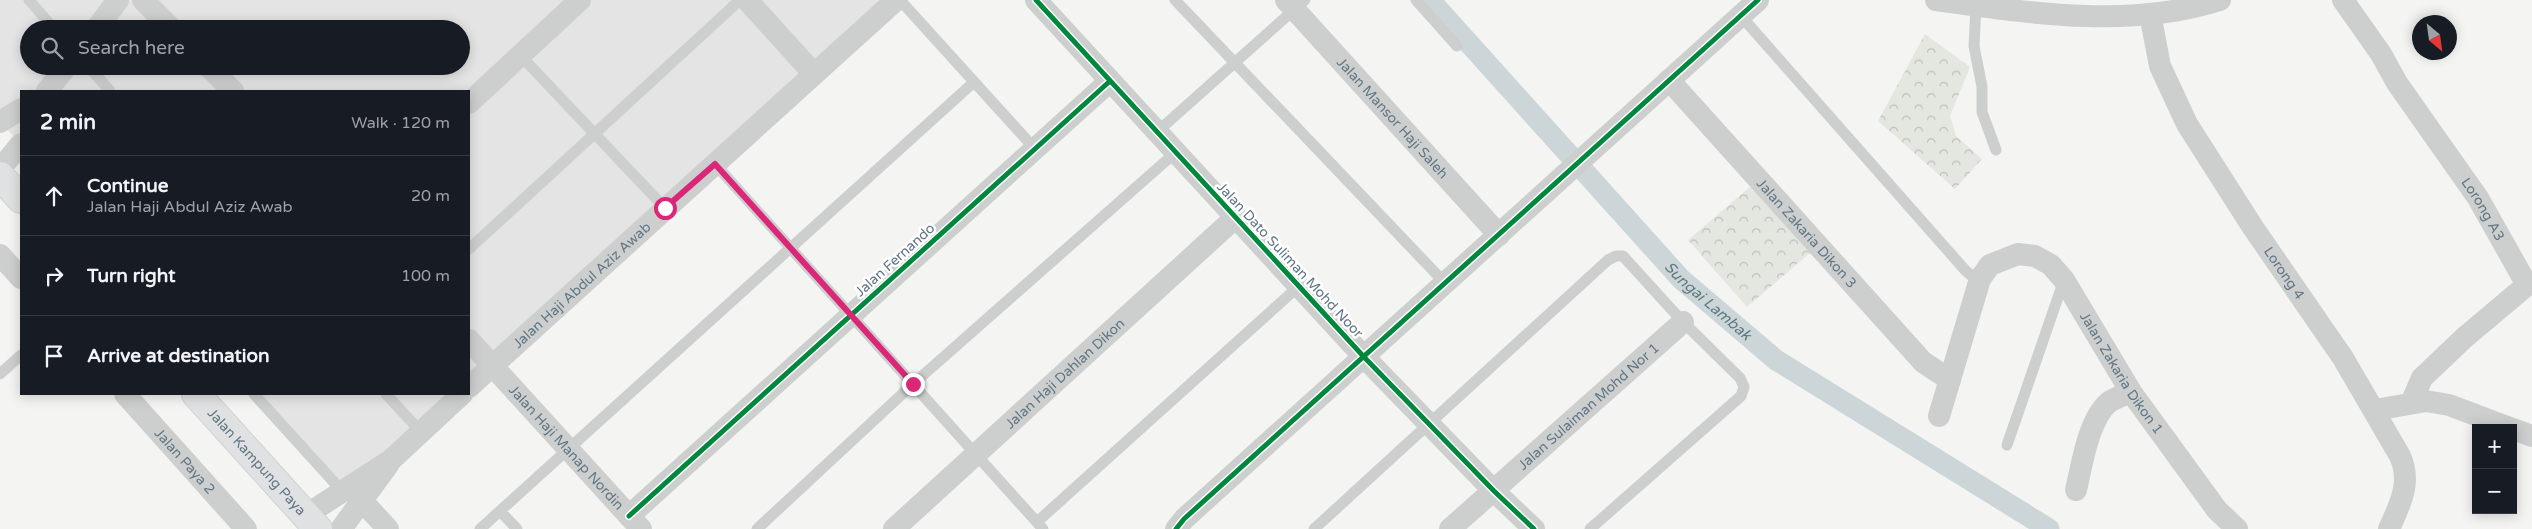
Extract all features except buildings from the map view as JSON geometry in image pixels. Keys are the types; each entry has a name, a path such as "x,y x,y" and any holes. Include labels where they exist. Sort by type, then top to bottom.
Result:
{"street":[{"path":"103,20 118,0"},
{"path":"143,0 163,20"},
{"path":"470,102 580,0"},
{"path":"747,0 814,74"},
{"name":"Jalan Haji Abdul Aziz Awab","path":"470,386 896,0"},
{"name":"Jalan Dato Suliman Mohd Noor","path":"1036,0 1364,357 1494,491 1534,529"},
{"path":"1176,529 1184,519 1758,0"},
{"path":"1936,0 2017,11 2097,8 2150,14 2220,0"},
{"name":"Lorong A3","path":"2343,0 2381,54 2397,83 2478,198 2527,285 2464,338 2422,378 2412,401"},
{"name":"Jalan Mansor Haji Saleh","path":"1295,3 1498,235"},
{"name":"Lorong 4","path":"2150,14 2160,66 2187,124 2252,226 2343,358 2375,410 2406,468 2406,491 2389,529"},
{"path":"48,90 60,75"},
{"path":"217,75 232,90"},
{"name":"Jalan Zakaria Dikon 3","path":"1669,80 1923,362 1950,380"},
{"name":"Jalan Fernando","path":"635,523 850,315 1110,81"},
{"path":"0,170 20,145"},
{"path":"0,176 20,198"},
{"name":"Jalan Haji Dahlan Dikon","path":"894,529 1236,217"},
{"path":"0,254 20,277"},
{"name":"Jalan Zakaria Dikon 1","path":"1984,274 2018,254 2035,256 2051,265 2064,280 2131,392 2218,510 2237,529"},
{"path":"1939,416 1984,274"},
{"name":"Jalan Sulaiman Mohd Nor 1","path":"1450,529 1683,322"},
{"name":"Jalan Haji Manap Nordin","path":"470,341 635,523"},
{"path":"2076,490 2085,452 2096,419 2109,402 2131,392"},
{"name":"Jalan Paya 2","path":"126,395 246,529"},
{"name":"Jalan Kampung Paya","path":"197,395 312,522"},
{"path":"312,522 342,490 391,460 461,395"},
{"path":"2375,410 2412,401 2426,400 2449,405 2499,424"},
{"path":"2517,430 2532,436"},
{"path":"341,529 363,502 391,460"},
{"path":"363,502 388,529"}],"lane":[{"path":"29,0 46,20"},
{"path":"470,248 740,0"},
{"path":"900,0 1035,149"},
{"path":"1175,0 1234,64 1446,283"},
{"path":"1416,0 1457,46"},
{"path":"1157,132 1234,64 1295,3"},
{"path":"1976,6 1974,46 1982,87 1982,112 1996,150"},
{"path":"1741,16 1965,270 1984,274"},
{"path":"520,55 665,208"},
{"path":"96,75 109,90"},
{"path":"480,529 974,82"},
{"path":"757,529 913,384 1176,152"},
{"path":"715,164 1040,526 1299,286"},
{"path":"1314,529 1601,267 1616,256 1623,256 1683,322 1740,378 1744,387 1741,396 1590,529"},
{"path":"2007,445 2064,280"},
{"path":"0,374 20,356"},
{"path":"255,395 342,490"},
{"path":"387,395 421,432"},
{"path":"500,511 516,529"}],"shaded area":[{"path":"0,0 885,0 470,377 470,90 20,90 20,144 0,121"},
{"path":"248,395 450,395 385,456 332,488"}],"green space":[{"path":"1925,34 1970,67 1950,116 1956,136 1982,159 1955,189 1878,121"},
{"path":"1751,186 1810,253 1747,307 1688,240"}],"waterway":[{"name":"Sungai Lambak","path":"1430,0 1681,279 1776,360 2049,529"}],"cycle path":[{"path":"1036,0 1364,357 1494,491 1534,529"},
{"path":"1176,529 1184,519 1758,0"},
{"path":"629,516 1110,81"}],"route":[{"path":"665,208 715,164 913,384"}]}
